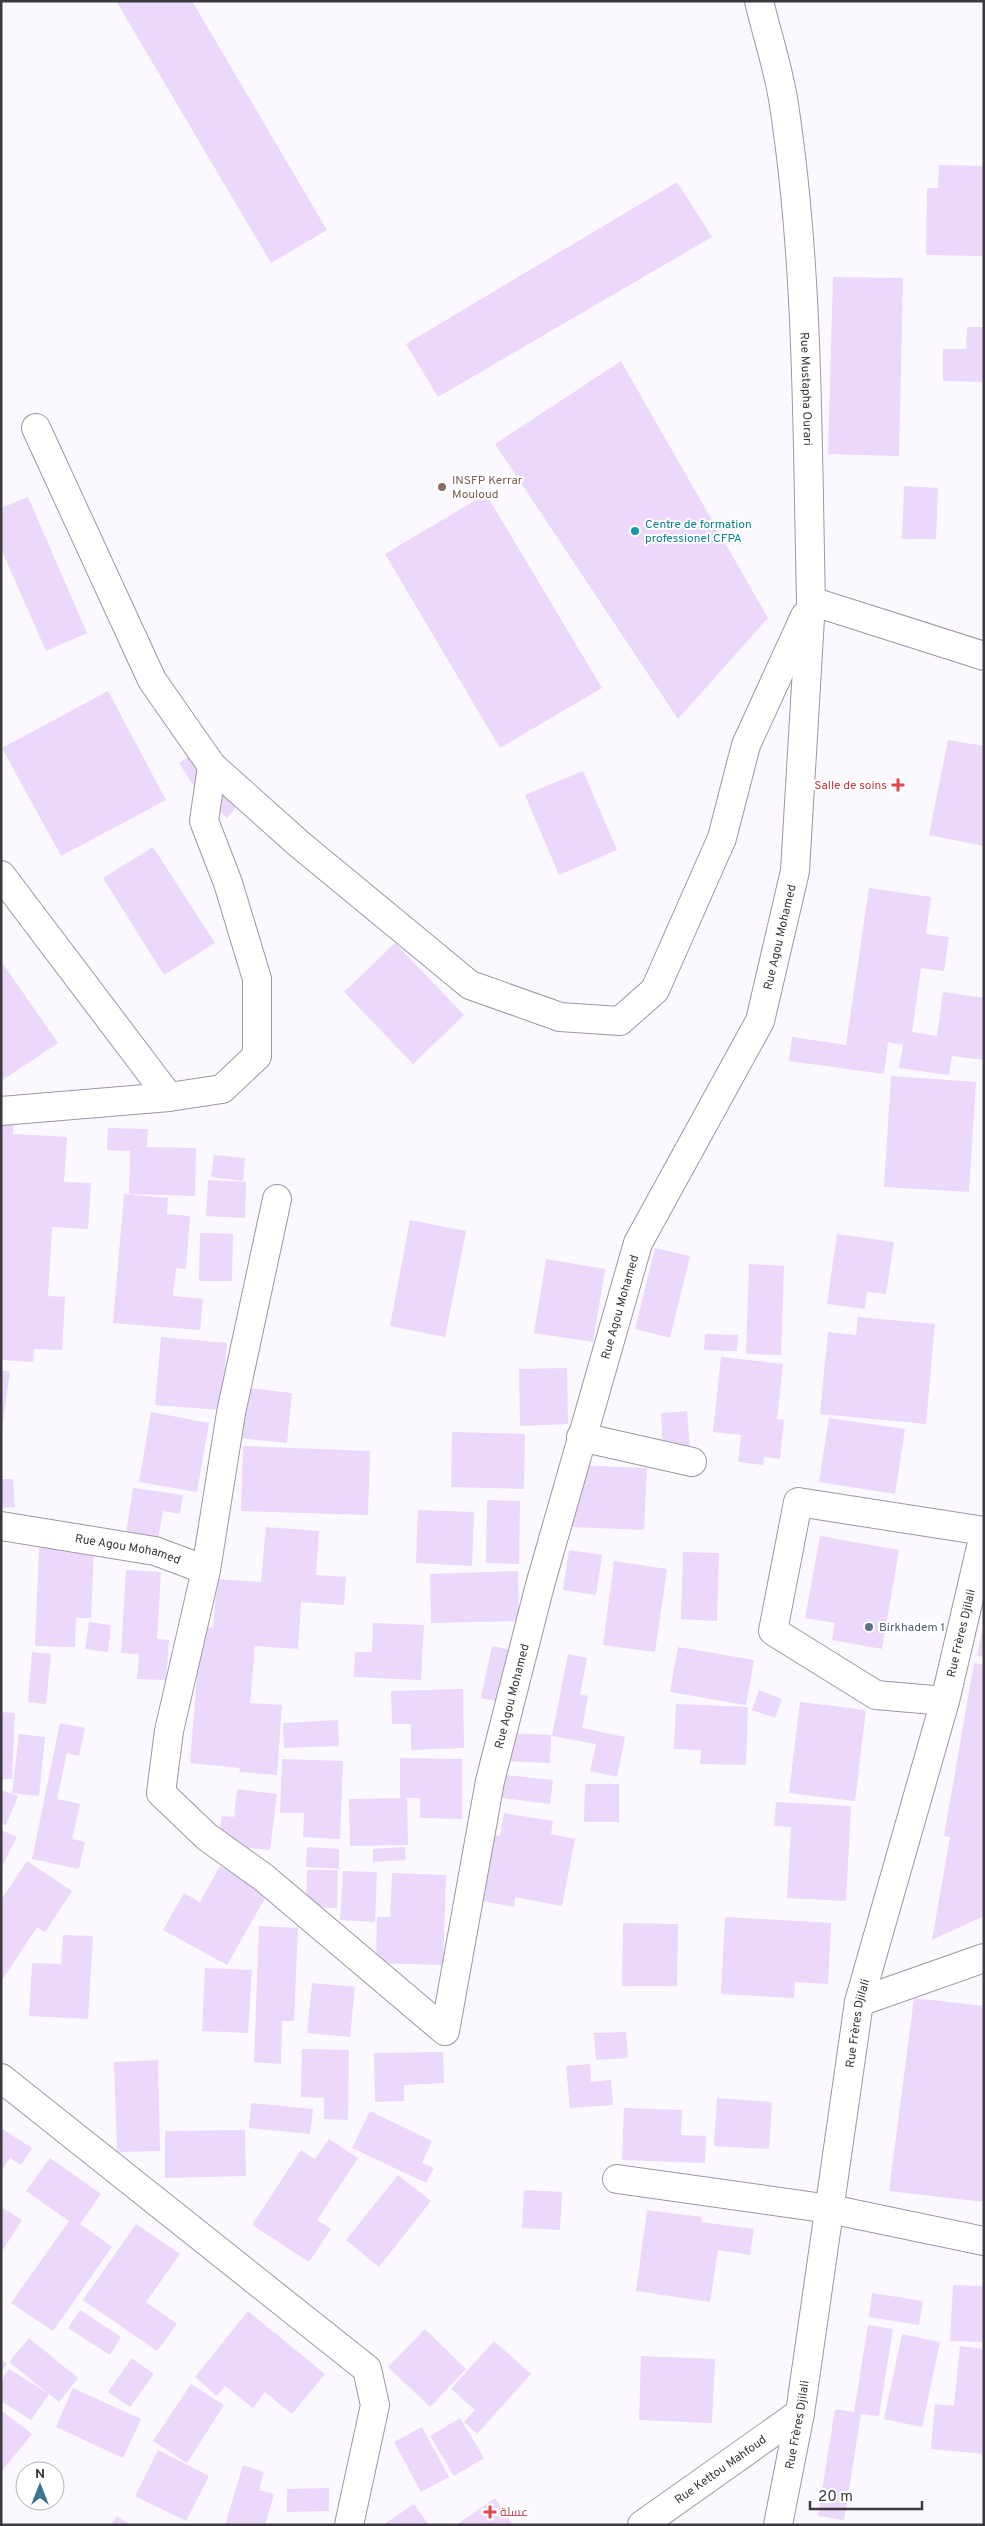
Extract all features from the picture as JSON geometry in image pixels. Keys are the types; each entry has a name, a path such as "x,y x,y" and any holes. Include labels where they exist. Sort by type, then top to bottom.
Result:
{"street":[{"name":"Rue Mustapha Ourari","path":"759,1 784,103 795,203 805,347 811,601"},
{"path":"36,428 152,680 212,766 298,843 470,985 560,1017 620,1022 655,990 722,838 746,745 811,601 984,656"},
{"name":"Rue Agou Mohamed","path":"1,1526 155,1551 206,1570 169,1731 162,1793 207,1837 263,1877 445,2030 490,1781 540,1584 638,1243 760,1022 795,871 811,601"},
{"path":"1,1111 168,1097 222,1089 257,1056 257,979 228,882 204,821 212,766"},
{"path":"1,875 168,1097"},
{"path":"206,1570 231,1413 277,1199"},
{"path":"581,1437 692,1462"},
{"path":"945,1701 876,1695 773,1631 798,1502 984,1532"},
{"name":"Rue Frères Djilali","path":"778,2525 800,2413 860,2002 945,1701 984,1532"},
{"path":"860,2002 984,1958"},
{"path":"1,2078 367,2369 375,2405 349,2525"},
{"path":"617,2179 830,2209 984,2241"},
{"name":"Rue Kettou Mahfoud","path":"642,2525 800,2413"}],"building":[{"path":"116,1 192,1 327,230 271,263"},
{"path":"939,165 984,166 984,256 926,255 927,188 938,188"},
{"path":"677,182 712,237 438,397 406,344"},
{"path":"833,277 903,278 899,456 828,454"},
{"path":"967,327 984,327 984,382 943,381 943,349 966,349"},
{"name":"Centre de formation professionel CFPA","path":"621,361 768,618 678,719 495,444"},
{"path":"904,486 938,488 936,539 902,539"},
{"path":"486,494 602,688 500,748 385,554"},
{"path":"28,497 87,633 46,651 1,549 1,508"},
{"path":"108,691 166,800 61,856 2,748"},
{"path":"948,740 984,746 984,846 929,835"},
{"path":"194,753 213,781 197,791 179,763"},
{"path":"583,771 617,850 559,875 525,795"},
{"path":"218,785 240,803 227,818 206,798"},
{"path":"153,847 215,943 164,975 103,878"},
{"path":"869,888 931,897 926,934 949,937 944,971 921,968 912,1032 937,1036 943,992 984,998 984,1060 952,1056 949,1075 899,1068 903,1045 888,1042 884,1074 789,1061 792,1037 846,1045"},
{"path":"395,943 464,1015 413,1064 344,992"},
{"path":"1,961 58,1043 1,1081"},
{"path":"891,1076 976,1082 969,1192 884,1187"},
{"path":"1,1122 14,1123 13,1134 67,1137 64,1182 91,1183 88,1229 52,1227 48,1296 65,1297 62,1350 34,1349 33,1362 1,1360"},
{"path":"108,1128 148,1129 147,1147 196,1148 195,1196 129,1194 130,1151 107,1150"},
{"path":"214,1155 245,1158 243,1181 211,1177"},
{"path":"208,1180 246,1182 245,1218 206,1216"},
{"path":"124,1194 168,1198 167,1214 190,1216 186,1269 176,1268 173,1296 203,1299 200,1330 113,1323"},
{"path":"410,1220 466,1231 445,1337 390,1326"},
{"path":"200,1233 233,1234 232,1281 199,1281"},
{"path":"837,1234 894,1242 886,1294 867,1292 865,1309 827,1304"},
{"path":"655,1248 690,1256 670,1338 635,1329"},
{"path":"546,1259 605,1269 593,1342 534,1333"},
{"path":"749,1264 784,1266 781,1355 746,1354"},
{"path":"858,1317 935,1324 926,1424 820,1414 828,1332 856,1335"},
{"path":"705,1334 738,1335 737,1351 704,1350"},
{"path":"161,1337 227,1343 221,1410 155,1405"},
{"path":"721,1357 783,1364 777,1419 784,1420 780,1459 764,1457 763,1465 738,1462 741,1435 713,1432"},
{"path":"567,1368 568,1424 520,1426 519,1369"},
{"path":"1,1370 10,1372 2,1428 1,1428"},
{"path":"246,1388 292,1393 287,1443 240,1438"},
{"path":"687,1411 690,1449 663,1451 661,1413"},
{"path":"151,1412 209,1423 197,1492 139,1482"},
{"path":"829,1418 905,1429 895,1494 819,1482"},
{"path":"452,1432 525,1434 524,1489 451,1487"},
{"path":"243,1446 370,1451 368,1515 241,1511"},
{"path":"575,1465 647,1468 644,1530 572,1527"},
{"path":"1,1479 13,1479 15,1507 1,1508"},
{"path":"133,1488 183,1495 180,1514 163,1511 157,1545 125,1540"},
{"path":"487,1500 520,1501 519,1564 486,1563"},
{"path":"418,1510 474,1512 472,1566 416,1563"},
{"path":"266,1527 319,1531 316,1575 346,1577 344,1605 301,1602 298,1649 255,1646 250,1703 282,1705 277,1775 239,1772 240,1768 190,1763 201,1626 213,1628 217,1579 261,1582"},
{"path":"820,1536 899,1550 882,1649 832,1640 835,1623 805,1618"},
{"path":"39,1548 94,1550 91,1618 76,1618 75,1647 35,1646"},
{"path":"569,1550 602,1555 596,1595 563,1590"},
{"path":"683,1552 719,1553 717,1621 681,1619"},
{"path":"614,1561 667,1569 655,1652 603,1645"},
{"path":"126,1570 161,1572 157,1639 169,1640 166,1680 137,1679 139,1654 121,1653"},
{"path":"518,1571 519,1621 431,1623 430,1574"},
{"path":"89,1622 111,1625 108,1652 85,1649"},
{"path":"373,1623 424,1625 421,1680 354,1677 355,1652 372,1652"},
{"path":"984,1627 984,1657 977,1656"},
{"path":"492,1646 513,1650 502,1702 481,1698"},
{"path":"678,1647 754,1660 746,1705 670,1692"},
{"path":"32,1652 51,1654 46,1704 28,1702"},
{"path":"568,1654 587,1658 580,1694 588,1696 582,1728 625,1737 617,1777 590,1771 596,1744 552,1736"},
{"path":"974,1663 984,1665 984,1916 932,1940 950,1837 944,1836"},
{"path":"463,1689 464,1748 411,1750 411,1724 392,1724 391,1691"},
{"path":"759,1690 782,1699 775,1718 752,1710"},
{"path":"800,1702 866,1710 855,1801 789,1793"},
{"path":"676,1704 748,1707 746,1765 700,1764 701,1750 674,1749"},
{"path":"1,1712 15,1713 12,1779 1,1779"},
{"path":"338,1720 339,1746 284,1748 283,1723"},
{"path":"60,1723 85,1728 79,1756 67,1753 57,1799 80,1804 72,1839 85,1842 79,1869 32,1859"},
{"path":"506,1733 551,1735 550,1763 505,1761"},
{"path":"19,1734 45,1737 39,1796 12,1793"},
{"path":"400,1758 462,1759 462,1819 420,1818 420,1798 400,1798"},
{"path":"282,1759 343,1761 340,1839 303,1837 304,1813 280,1813"},
{"path":"505,1775 553,1780 550,1804 502,1798"},
{"path":"585,1784 619,1784 619,1822 584,1822"},
{"path":"237,1789 277,1794 270,1850 218,1844 222,1816 234,1817"},
{"path":"1,1790 18,1796 6,1825 1,1823"},
{"path":"407,1798 408,1845 350,1846 349,1799"},
{"path":"776,1802 851,1806 846,1901 787,1898 791,1827 774,1826"},
{"path":"504,1813 553,1821 551,1834 575,1839 562,1906 515,1897 514,1907 473,1899 486,1833 500,1836"},
{"path":"1,1830 17,1837 1,1868"},
{"path":"307,1847 339,1849 339,1869 306,1867"},
{"path":"405,1847 406,1860 373,1862 373,1849"},
{"path":"27,1861 72,1891 45,1932 37,1927 1,1982 1,1900"},
{"path":"220,1866 268,1893 227,1965 163,1930 184,1893 200,1902"},
{"path":"307,1870 338,1870 337,1908 306,1907"},
{"path":"343,1871 377,1872 375,1922 340,1920"},
{"path":"392,1873 446,1875 443,1965 376,1963 377,1917 390,1917"},
{"path":"725,1917 831,1923 828,1984 795,1982 794,1998 721,1994"},
{"path":"623,1923 678,1924 677,1986 622,1986"},
{"path":"259,1926 298,1928 294,2021 282,2021 281,2064 254,2062"},
{"path":"63,1935 93,1936 88,2019 29,2016 32,1963 61,1964"},
{"path":"205,1968 252,1970 248,2033 202,2031"},
{"path":"312,1983 355,1987 350,2037 307,2033"},
{"path":"914,1998 984,2006 984,2202 889,2191"},
{"path":"626,2032 628,2058 596,2060 594,2033"},
{"path":"302,2049 349,2050 348,2120 324,2119 324,2098 301,2097"},
{"path":"443,2052 444,2083 404,2085 404,2101 375,2102 374,2053"},
{"path":"158,2060 160,2151 117,2152 114,2062"},
{"path":"590,2064 591,2082 611,2080 613,2105 570,2108 566,2066"},
{"path":"717,2098 772,2102 769,2149 714,2146"},
{"path":"251,2103 313,2109 310,2134 249,2128"},
{"path":"624,2108 682,2110 681,2135 706,2136 705,2163 622,2160"},
{"path":"370,2111 432,2141 422,2163 434,2168 426,2183 352,2148"},
{"path":"1,2128 32,2148 21,2165 10,2158 1,2171"},
{"path":"245,2130 246,2176 165,2178 165,2131"},
{"path":"329,2139 358,2158 317,2220 331,2229 309,2262 252,2225 301,2150 315,2159"},
{"path":"50,2158 101,2194 80,2224 112,2247 53,2331 11,2303 69,2221 26,2191"},
{"path":"398,2175 431,2201 379,2267 346,2240"},
{"path":"524,2190 562,2192 560,2230 522,2228"},
{"path":"1,2207 22,2220 1,2253"},
{"path":"647,2210 702,2217 701,2222 754,2229 750,2255 718,2250 710,2302 636,2291"},
{"path":"136,2224 180,2254 146,2302 177,2324 157,2351 83,2300"},
{"path":"953,2285 984,2286 984,2342 950,2341"},
{"path":"872,2293 923,2301 919,2325 869,2317"},
{"path":"80,2310 121,2337 110,2355 68,2328"},
{"path":"248,2311 325,2374 292,2414 265,2392 253,2408 225,2386 217,2396 195,2377"},
{"path":"868,2325 893,2329 879,2416 861,2414 844,2520 818,2516 835,2409 854,2412"},
{"path":"425,2329 466,2369 430,2407 388,2367"},
{"path":"902,2334 940,2342 922,2427 884,2419"},
{"path":"29,2338 78,2378 59,2402 9,2362"},
{"path":"494,2341 531,2374 477,2434 464,2422 475,2410 451,2389"},
{"path":"960,2346 984,2349 984,2454 931,2449 935,2404 954,2406"},
{"path":"641,2356 715,2359 712,2423 639,2420"},
{"path":"132,2358 154,2374 130,2407 108,2392"},
{"path":"1,2360 7,2364 1,2371"},
{"path":"9,2369 49,2394 31,2420 1,2401 1,2381"},
{"path":"191,2384 224,2405 187,2463 153,2441"},
{"path":"73,2388 141,2419 123,2458 56,2427"},
{"path":"1,2410 32,2434 1,2472"},
{"path":"460,2418 484,2458 454,2476 430,2436"},
{"path":"422,2427 449,2477 421,2492 394,2442"},
{"path":"158,2450 209,2476 186,2521 135,2496"},
{"path":"243,2465 264,2472 259,2490 274,2494 265,2525 225,2525"},
{"path":"329,2488 329,2511 287,2512 287,2489"},
{"name":"عسلة","path":"495,2498 513,2525 456,2525"},
{"path":"414,2504 429,2525 383,2525"},
{"path":"117,2516 130,2525 111,2525"}],"place":[{"name":"INSFP Kerrar Mouloud","path":"442,487"},
{"name":"Centre de formation professionel CFPA","path":"635,531"},
{"name":"Salle de soins","path":"898,785"},
{"name":"Birkhadem 1","path":"869,1627"},
{"name":"عسلة","path":"490,2512"}]}
